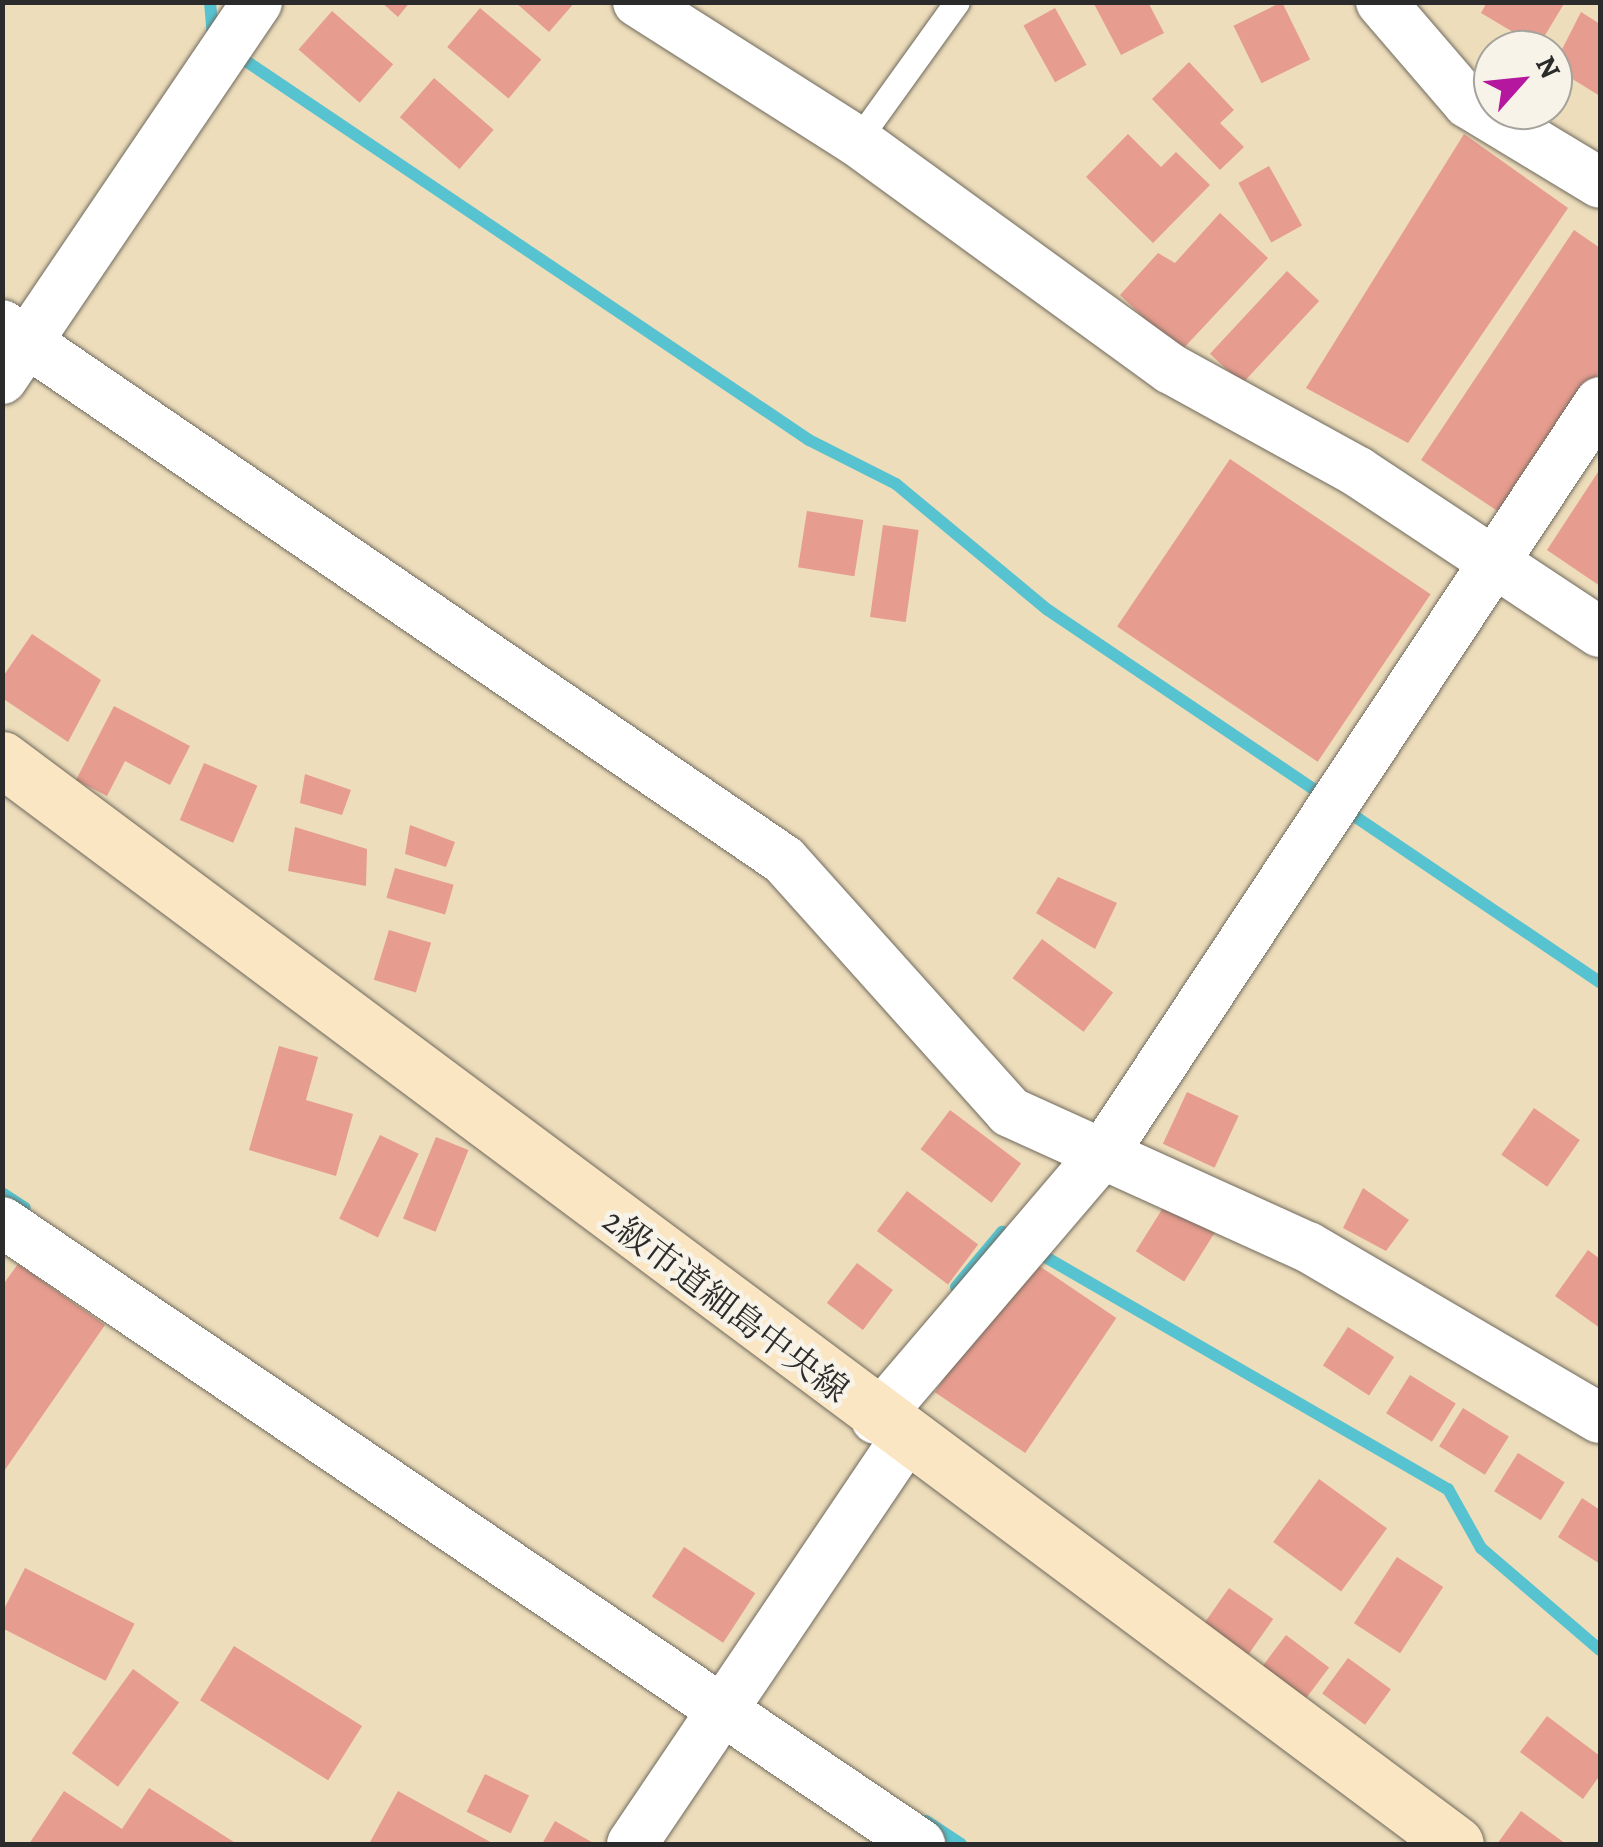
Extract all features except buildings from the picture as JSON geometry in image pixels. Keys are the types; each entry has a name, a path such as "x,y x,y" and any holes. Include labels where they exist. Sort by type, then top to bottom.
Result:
{"street":[{"path":"257,2 11,348 784,860 1010,1112 1308,1247 1600,1418"},
{"path":"638,2 857,141 1170,369 1492,558 1600,632"},
{"path":"1381,2 1468,103 1600,183"},
{"path":"632,1844 722,1711 891,1428 1104,1152 1492,558 1600,402"},
{"name":"2級市道細島中央線","path":"2,758 891,1428 1456,1844"},
{"path":"2,1222 920,1844"}],"lane":[{"path":"857,141 956,2"}],"waterway":[{"path":"210,2 213,39"},
{"path":"234,53 809,440 896,484 1048,610 1327,798"},
{"path":"1344,809 1600,982"},
{"path":"2,1193 25,1208"},
{"path":"956,1287 1002,1232 1017,1241"},
{"path":"1035,1251 1448,1489 1481,1548 1600,1650"},
{"path":"926,1821 961,1844"}]}
